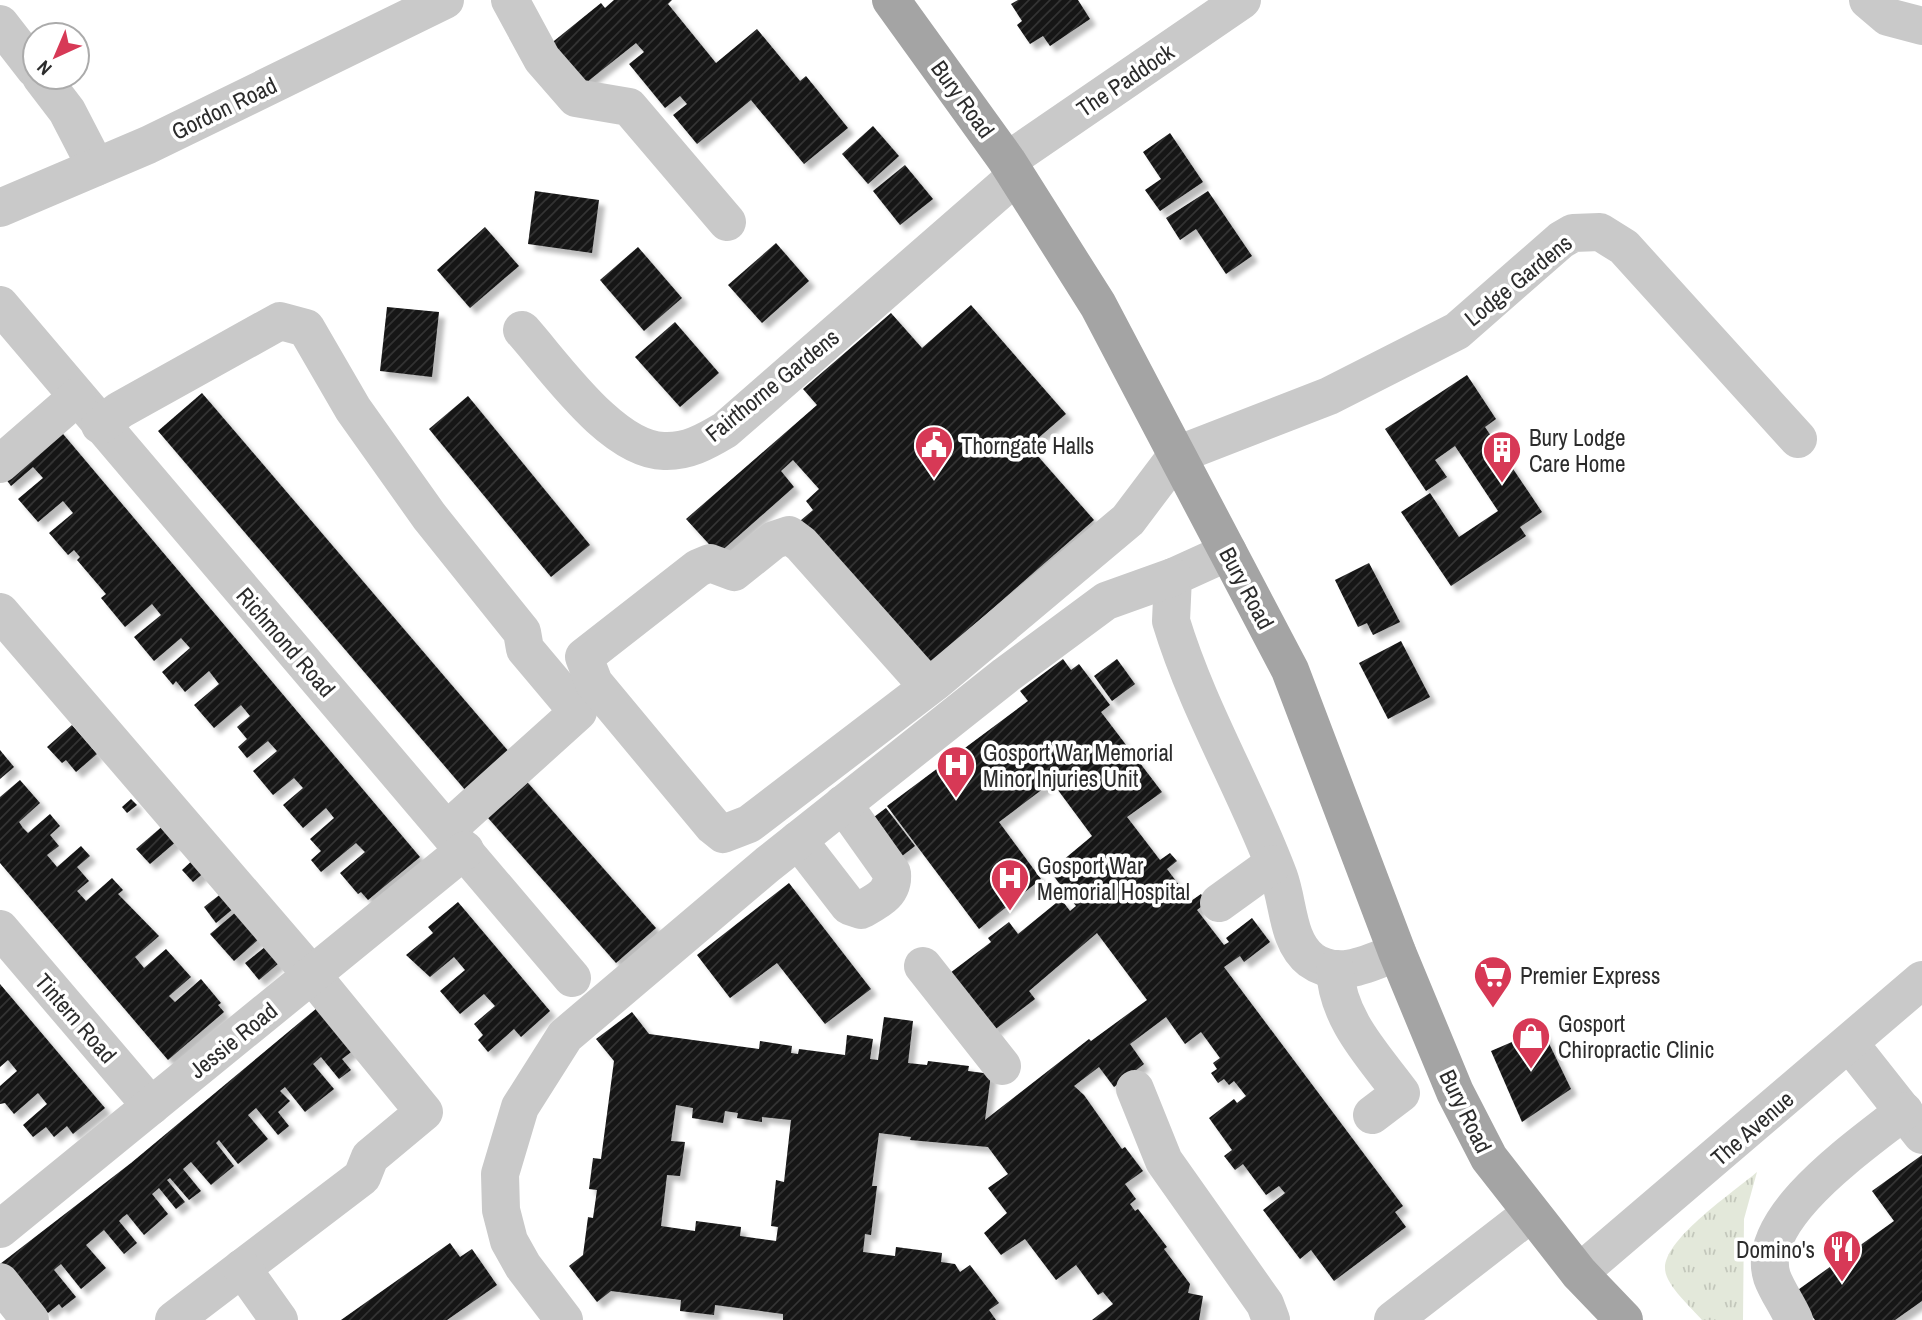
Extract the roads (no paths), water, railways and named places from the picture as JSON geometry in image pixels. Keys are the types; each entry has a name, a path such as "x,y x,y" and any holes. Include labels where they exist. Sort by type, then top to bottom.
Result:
{"main road":[{"name":"Bury Road","path":"891,0 1012,168 1098,305 1290,670 1397,952 1455,1092 1489,1158 1530,1214 1579,1273 1624,1320"}],"street":[{"name":"Gordon Road","path":"0,208 96,167 445,0"},
{"path":"510,0 542,60 576,98 629,107 727,222"},
{"name":"The Paddock","path":"1012,168 1242,0"},
{"path":"1868,0 1888,18 1922,26"},
{"path":"0,24 21,51"},
{"path":"52,91 67,111 96,167"},
{"name":"Fairthorne Gardens","path":"522,330 607,424 629,441 663,451 696,447 725,430 1012,168"},
{"name":"Lodge Gardens","path":"1177,455 1329,396 1457,331 1561,240 1586,230 1607,235 1625,247 1798,439"},
{"name":"Richmond Road","path":"0,305 572,978"},
{"name":"Jessie Road","path":"0,1229 312,975 456,840 578,712 525,649 522,632 421,505 353,409 306,328 280,321 120,410 89,411"},
{"path":"0,464 89,411"},
{"path":"935,682 926,683 916,673 801,544 789,535 774,540 734,572 710,563 698,568 584,657 594,683 713,826 723,834 749,824 935,682 1128,520 1177,455"},
{"path":"564,1320 523,1266 509,1241 501,1209 500,1174 520,1107 565,1036 768,864 1006,675 1106,601 1173,577 1228,552"},
{"path":"1173,577 1170,610 1175,634 1273,863 1285,894 1296,943 1310,959 1335,969 1355,968 1397,952"},
{"path":"0,612 312,975 424,1112 370,1157 362,1177 174,1320"},
{"path":"798,840 849,906 860,910 888,893 893,883 892,873 843,804"},
{"path":"1219,903 1273,863"},
{"name":"Tintern Road","path":"0,929 151,1106"},
{"path":"923,965 1002,1066"},
{"path":"1335,969 1336,989 1343,1012 1401,1093 1372,1115"},
{"name":"The Avenue","path":"1579,1273 1922,980"},
{"path":"1794,1320 1771,1275 1773,1247 1787,1214 1808,1189 1913,1123 1850,1044"},
{"path":"1135,1089 1164,1161 1265,1304 1271,1320"},
{"path":"1393,1320 1530,1214"},
{"path":"242,1268 279,1320"},
{"path":"0,1282 30,1320"}],"place":[{"name":"Thorngate Halls","path":"934,479"},
{"name":"Bury Lodge Care Home","path":"1502,484"},
{"name":"Gosport War Memorial Minor Injuries Unit","path":"956,799"},
{"name":"Gosport War Memorial Hospital","path":"1010,912"},
{"name":"Premier Express","path":"1493,1009"},
{"name":"Gosport Chiropractic Clinic","path":"1531,1070"},
{"name":"Domino's","path":"1842,1283"}]}
